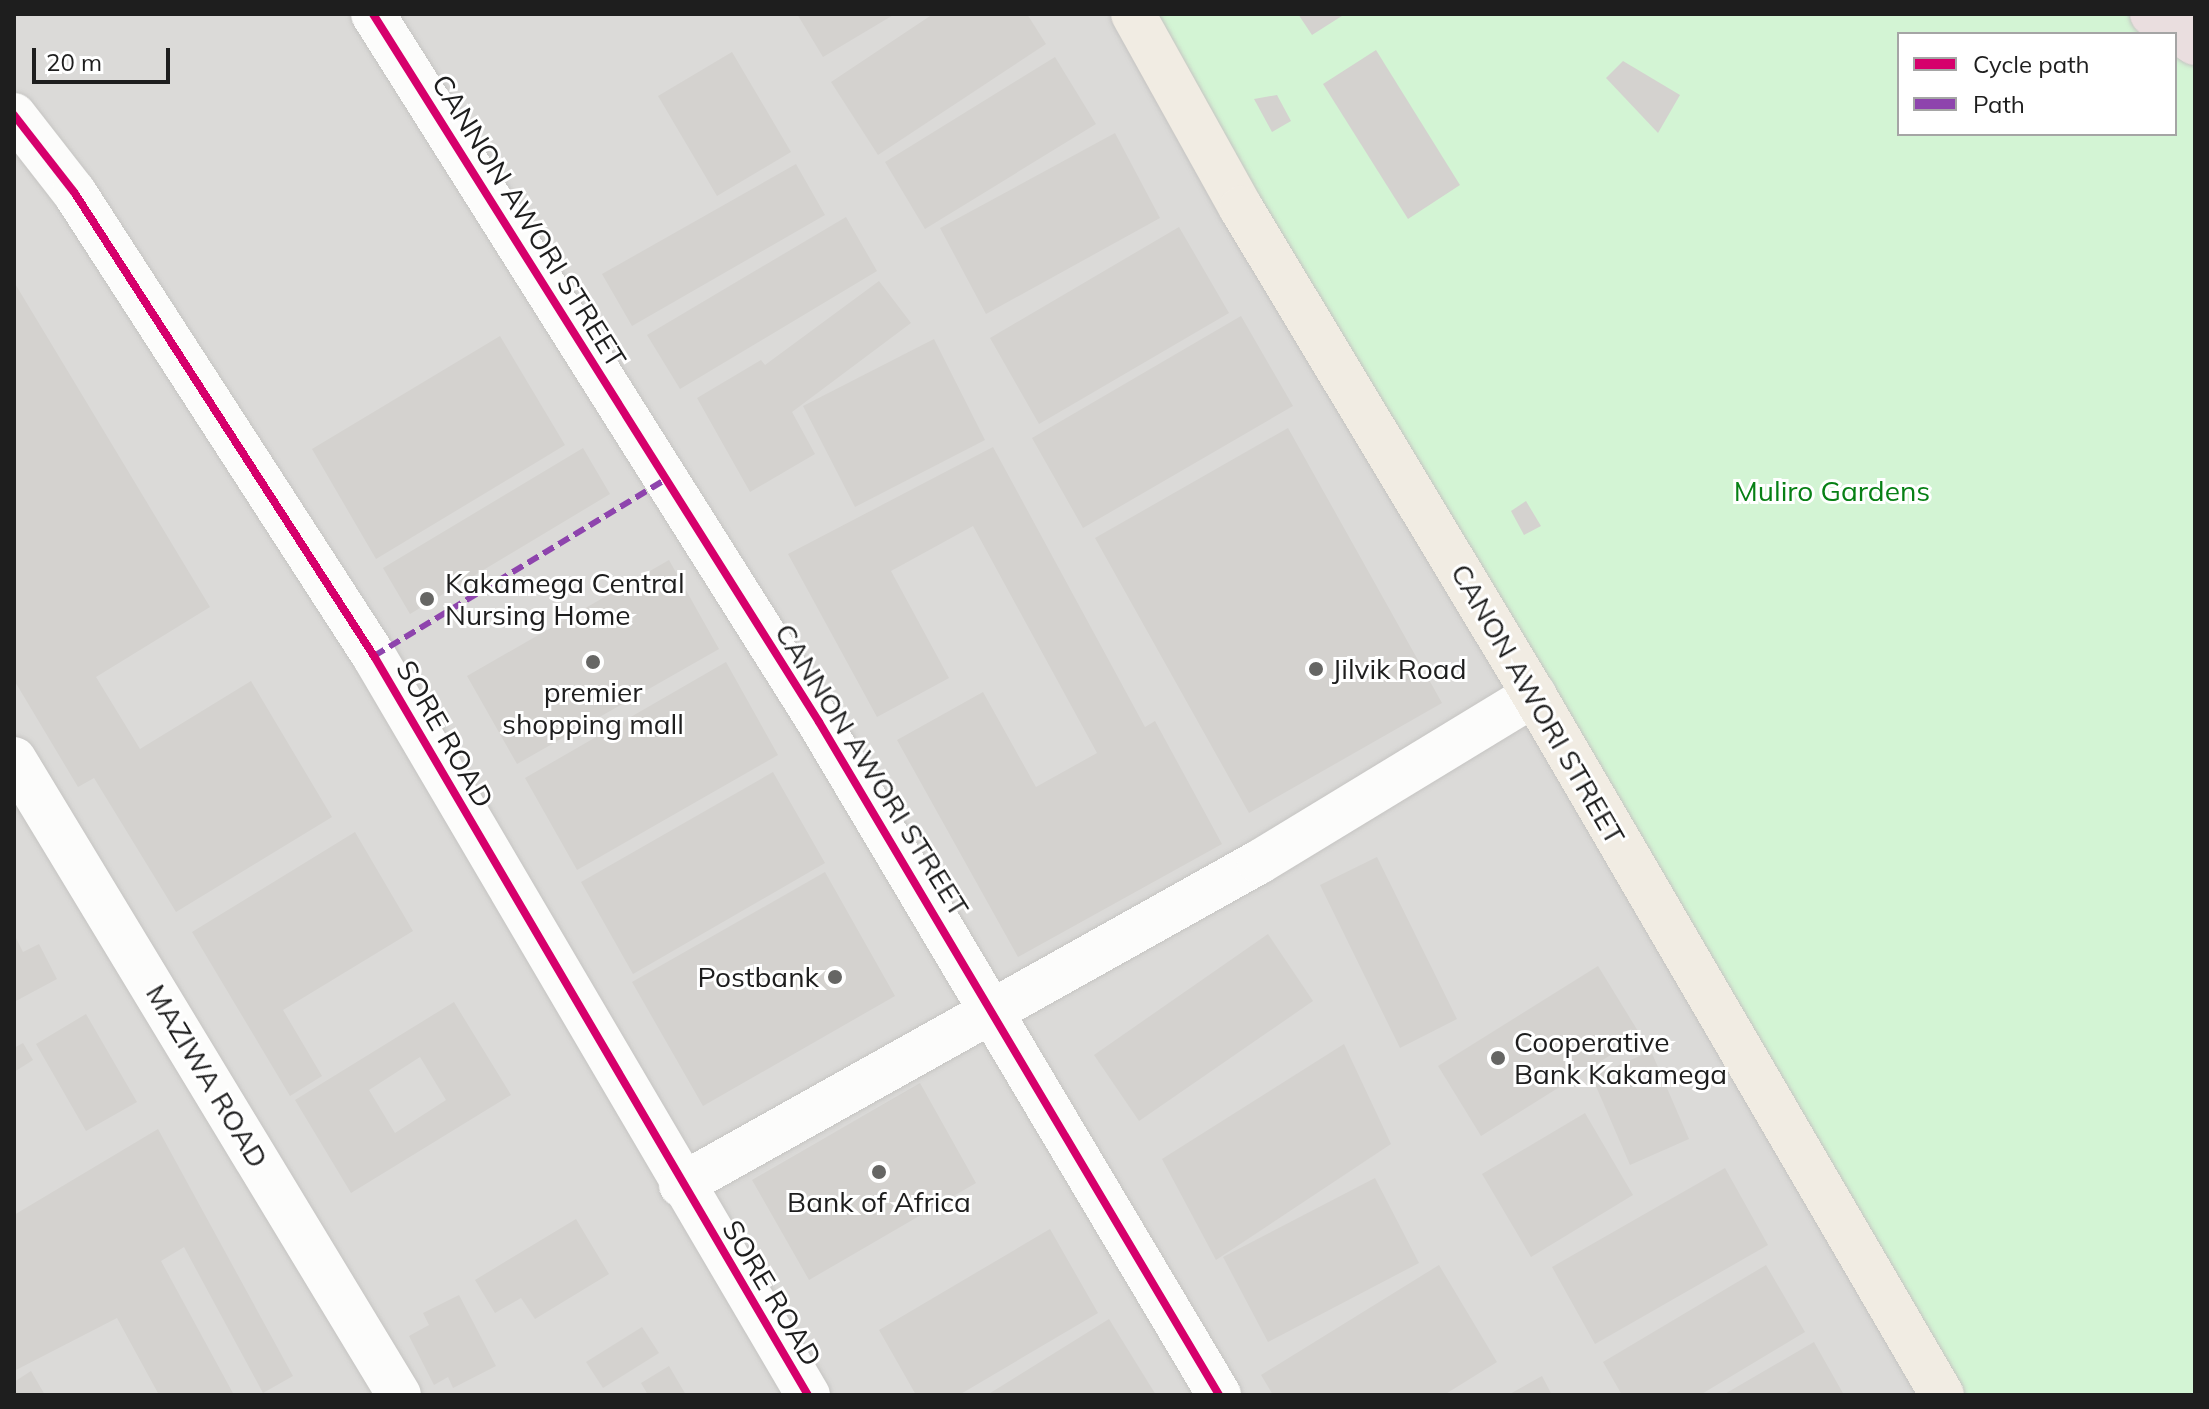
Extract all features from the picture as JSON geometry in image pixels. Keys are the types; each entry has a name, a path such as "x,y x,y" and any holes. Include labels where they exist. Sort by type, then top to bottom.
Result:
{"highway":[{"path":"2152,14 2195,43"}],"main road":[{"name":"CANON AWORI STREET","path":"1133,14 1241,208 1534,695 1942,1395"}],"street":[{"name":"CANNON AWORI STREET","path":"373,14 819,722 1219,1395"},
{"name":"SORE ROAD","path":"14,115 74,192 374,656 681,1185 808,1395"},
{"path":"681,1185 991,1008 1259,862 1534,695"},
{"name":"MAZIWA ROAD","path":"14,759 388,1392"}],"shaded area":[{"path":"14,14 1130,14 1939,1395 14,1395"}],"green space":[{"name":"Muliro Gardens","path":"1130,14 2151,14 2195,44 2195,1395 1939,1395"}],"building":[{"path":"797,14 895,14 823,57"},
{"path":"933,14 1027,14 1046,44 878,155 831,82"},
{"path":"1298,14 1345,14 1312,35"},
{"path":"1376,50 1460,185 1408,219 1323,84"},
{"path":"732,52 791,152 717,196 658,96"},
{"path":"1055,57 1096,124 925,229 885,162"},
{"path":"1623,61 1680,95 1658,133 1606,78"},
{"path":"1277,95 1291,121 1272,132 1254,99"},
{"path":"1115,133 1160,218 986,314 940,228"},
{"path":"796,164 825,215 632,326 602,274"},
{"path":"846,217 877,271 680,389 647,335"},
{"path":"1179,227 1229,313 1039,424 990,338"},
{"path":"879,281 911,323 792,412 815,454 750,492 697,398 761,360 765,365"},
{"path":"14,282 210,607 96,677 140,749 251,681 332,817 176,912 94,778 78,787 14,680"},
{"path":"1241,316 1293,406 1083,528 1032,438"},
{"path":"500,336 565,445 376,559 312,449"},
{"path":"934,339 985,440 855,507 803,406"},
{"path":"1288,428 1442,703 1249,813 1095,538"},
{"path":"993,447 1145,727 1155,721 1222,844 1018,957 897,740 983,692 1036,787 1097,753 973,526 891,571 949,678 877,717 788,554"},
{"path":"583,448 610,494 410,614 383,568"},
{"path":"1526,501 1541,526 1524,535 1511,511"},
{"name":"premier shopping mall","path":"669,560 719,649 517,764 467,676"},
{"path":"726,662 778,755 577,870 525,778"},
{"path":"773,772 825,863 633,974 581,882"},
{"path":"355,832 413,931 283,1010 322,1076 290,1096 192,932"},
{"path":"1377,857 1457,1019 1400,1048 1320,885"},
{"path":"825,872 895,996 703,1106 632,982"},
{"path":"14,934 23,952 39,944 57,979 14,1002"},
{"path":"1268,934 1313,1001 1139,1121 1094,1055"},
{"path":"1598,966 1641,1036 1481,1136 1438,1066"},
{"path":"454,1002 511,1095 351,1193 295,1100","holes":["420,1057 446,1100 395,1133 369,1090"]},
{"path":"86,1014 137,1102 86,1131 36,1044"},
{"path":"23,1043 33,1060 14,1072 14,1048"},
{"path":"1344,1044 1391,1144 1216,1260 1162,1159"},
{"path":"1651,1051 1689,1139 1630,1165 1592,1077"},
{"path":"920,1083 976,1183 809,1280 752,1180"},
{"path":"1585,1113 1633,1195 1531,1257 1482,1174"},
{"path":"158,1129 293,1376 263,1393 184,1247 161,1261 234,1395 159,1395 117,1318 14,1371 14,1215"},
{"path":"1725,1168 1768,1245 1595,1344 1552,1267"},
{"path":"1375,1178 1419,1263 1268,1342 1223,1257"},
{"path":"576,1219 609,1274 535,1319 521,1298 495,1313 475,1280"},
{"path":"1050,1229 1098,1313 959,1395 916,1395 879,1330"},
{"path":"1439,1265 1497,1362 1444,1395 1273,1395 1261,1375"},
{"path":"1766,1265 1805,1332 1700,1395 1622,1395 1603,1362"},
{"path":"459,1295 496,1366 453,1388 448,1377 434,1385 409,1336 429,1325 423,1313"},
{"path":"1109,1319 1156,1395 987,1395"},
{"path":"642,1327 659,1353 603,1388 586,1362"},
{"path":"1814,1342 1844,1395 1723,1395"},
{"path":"669,1366 686,1395 648,1395 641,1383"},
{"path":"31,1371 45,1395 14,1395 14,1382"},
{"path":"1542,1376 1552,1395 1508,1395"}],"marked path":[{"path":"374,656 663,481"}],"cycle path":[{"path":"373,14 819,722 1219,1395"},
{"path":"14,115 74,192 374,656 808,1395"}],"place":[{"name":"Kakamega Central Nursing Home","path":"427,599"},
{"name":"premier shopping mall","path":"593,662"},
{"name":"Jilvik Road","path":"1316,669"},
{"name":"Postbank","path":"835,977"},
{"name":"Cooperative Bank Kakamega","path":"1498,1058"},
{"name":"Bank of Africa","path":"879,1172"}]}
